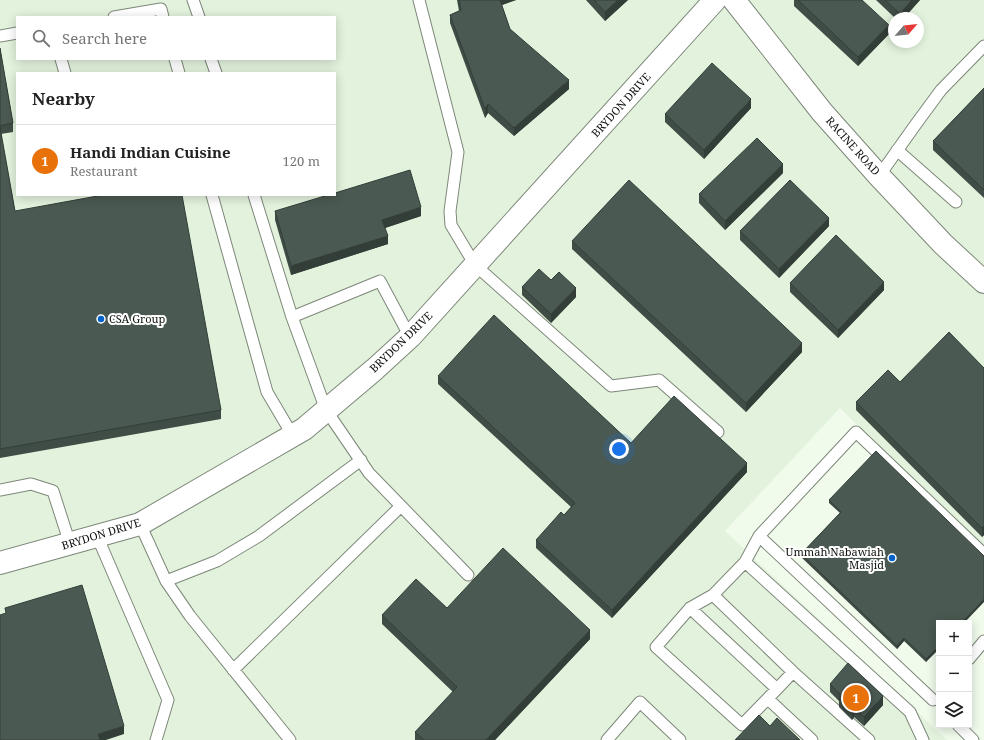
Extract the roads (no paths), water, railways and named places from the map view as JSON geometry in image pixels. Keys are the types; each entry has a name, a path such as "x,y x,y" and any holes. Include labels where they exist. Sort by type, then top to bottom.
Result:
{"street":[{"name":"BRYDON DRIVE","path":"0,563 140,524 304,429 375,369 410,337 715,0"},
{"name":"RACINE ROAD","path":"734,0 822,112 943,244 984,282"}],"lane":[{"path":"193,0 199,16"},
{"path":"419,0 458,152 450,211 451,225 475,265 611,386 659,380 718,432"},
{"path":"120,16 161,9"},
{"path":"0,36 16,33"},
{"path":"880,176 941,90 984,46"},
{"path":"61,60 64,72"},
{"path":"175,60 178,72"},
{"path":"211,60 216,72"},
{"path":"897,150 956,202"},
{"path":"212,196 267,392 293,436"},
{"path":"254,196 292,317 326,410 369,473 468,575"},
{"path":"292,317 380,281 410,337"},
{"path":"794,672 742,726 656,647 690,608 713,595 745,562 758,536 856,432 984,554"},
{"path":"166,581 216,561 259,536 361,460"},
{"path":"0,490 31,484 53,491 70,544"},
{"path":"233,670 401,506"},
{"path":"140,524 166,581 190,616 290,740"},
{"path":"97,536 168,700 156,740"},
{"path":"758,536 936,699"},
{"path":"745,562 910,712 923,740"},
{"path":"713,595 794,672 869,740"},
{"path":"690,608 777,689"},
{"path":"972,656 984,642"},
{"path":"768,699 812,740"},
{"path":"607,740 640,702 680,740"},
{"path":"961,728 973,740"}],"place":[{"name":"CSA Group","path":"101,319"},
{"name":"Ummah Nabawiah Masjid","path":"892,558"},
{"name":"Handi Indian Cuisine","path":"856,698"}]}
